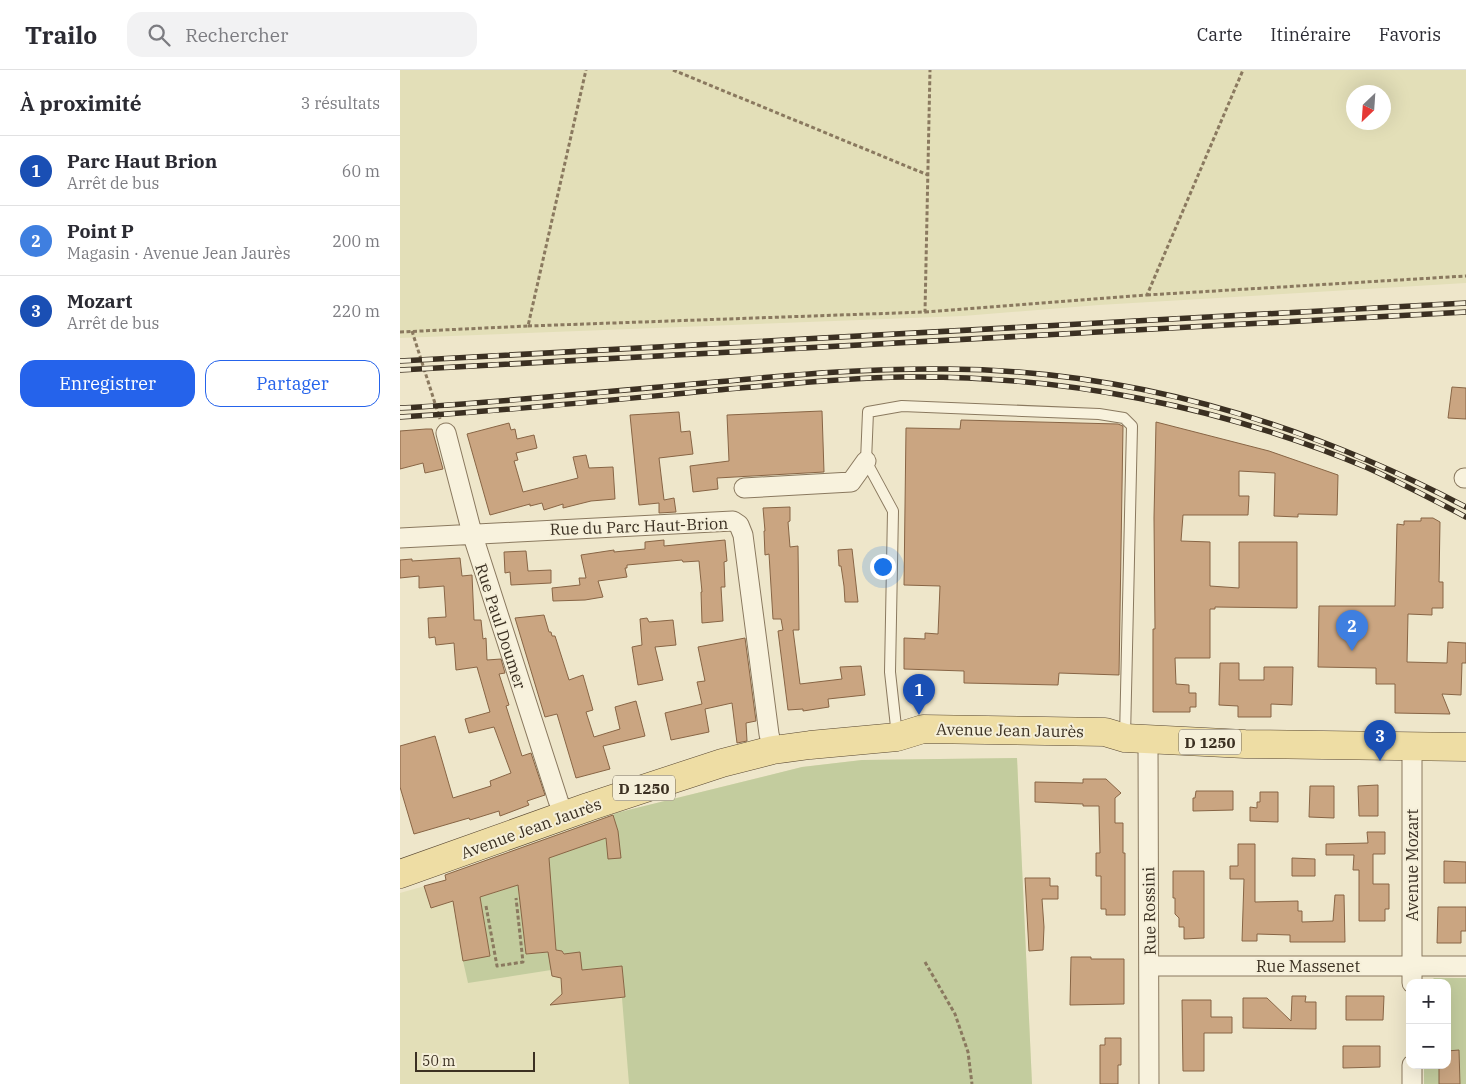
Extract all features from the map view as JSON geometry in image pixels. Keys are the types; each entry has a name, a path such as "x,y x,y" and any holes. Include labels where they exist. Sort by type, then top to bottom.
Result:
{"main road":[{"name":"Avenue Jean Jaurès","path":"400,874 713,765 773,750 810,745 897,737 924,742 1105,745 1136,738 1245,744 1466,746"}],"street":[{"name":"Rue Paul Doumer","path":"446,433 472,533 564,816"},
{"path":"744,488 851,482 866,461"},
{"name":"Rue du Parc Haut-Brion","path":"400,538 733,521 739,525 743,535 769,734 773,750"},
{"name":"Rue Rossini","path":"1136,738 1150,966 1149,1084"},
{"name":"Avenue Mozart","path":"1412,746 1412,974"},
{"name":"Rue Massenet","path":"1150,966 1412,974 1466,966"},
{"path":"1412,1069 1412,1084"}],"lane":[{"path":"897,737 890,672 893,511 866,461 868,412 902,406 1099,414 1124,418 1132,426 1136,738"}],"path":[{"path":"528,326 586,70"},
{"path":"673,70 928,175"},
{"path":"925,312 930,70"},
{"path":"1147,295 1243,70"},
{"path":"400,332 925,312 1147,295 1466,276"},
{"path":"412,331 446,433"},
{"path":"486,906 497,966 522,962 516,898"},
{"path":"925,962 955,1014 968,1052 972,1084"}],"shaded area":[{"path":"400,70 1466,70 1466,283 1099,305 963,316 400,338"},
{"path":"1017,758 1032,1084 400,1084 400,893 446,880 445,875 616,813 802,767 862,760"}],"green space":[{"path":"1017,758 1032,1084 629,1084 622,998 625,997 622,966 582,970 562,951 556,950 548,858 606,838 608,858 620,858 618,831 613,815 616,813 802,767 862,760"},
{"path":"526,879 519,895 526,954 552,952 551,970 468,983 463,961 490,956 480,897 512,887"},
{"path":"1466,978 1466,1084 1424,1084 1424,1069 1451,1069 1451,979 1433,979"}],"building":[{"path":"1452,387 1466,388 1466,419 1448,418"},
{"path":"822,411 824,472 717,478 718,489 693,492 690,466 729,461 727,415"},
{"path":"679,412 681,432 690,431 693,454 659,458 664,500 674,498 676,512 659,513 659,503 639,505 630,415"},
{"path":"961,420 1118,424 1123,426 1119,675 1059,673 1058,685 964,683 964,671 904,669 904,638 925,639 925,633 938,634 940,586 904,585 906,428 960,429"},
{"path":"1156,422 1269,451 1338,475 1337,515 1298,514 1298,517 1274,516 1275,473 1239,471 1239,496 1249,496 1248,515 1183,515 1181,541 1210,542 1210,586 1239,588 1239,542 1297,542 1297,608 1215,607 1215,609 1210,609 1210,658 1175,658 1176,684 1189,685 1189,693 1196,693 1196,707 1190,707 1190,712 1153,712"},
{"path":"509,423 511,430 515,429 517,439 534,435 537,448 516,453 518,460 514,461 523,492 578,478 573,457 586,455 589,468 613,467 615,499 591,501 563,508 563,504 544,510 542,503 530,506 530,504 490,515 467,434"},
{"path":"432,429 443,469 425,473 423,463 400,469 400,431"},
{"path":"790,507 790,521 788,522 790,547 798,546 799,630 793,630 800,684 842,679 840,667 861,666 865,695 828,699 829,707 803,711 803,709 788,710 778,631 783,630 781,619 773,619 769,554 765,555 763,508"},
{"path":"1421,518 1433,518 1440,522 1439,582 1443,582 1443,608 1432,608 1432,615 1408,614 1407,662 1447,663 1448,642 1466,643 1466,663 1462,663 1461,695 1442,694 1450,714 1395,713 1395,684 1376,684 1376,668 1318,667 1319,606 1395,606 1397,524 1404,525 1404,521 1421,521"},
{"path":"664,540 664,546 725,540 727,561 724,562 725,587 721,587 723,621 702,623 699,561 683,562 682,560 627,565 627,568 625,568 627,577 598,581 603,597 585,600 553,601 552,588 580,585 579,578 586,578 581,555 614,550 614,552 645,549 645,542"},
{"path":"852,549 858,602 845,602 838,550"},
{"path":"526,551 528,571 551,570 551,583 511,585 510,572 505,573 504,552"},
{"path":"460,558 462,576 472,575 474,620 481,620 483,639 486,638 487,660 501,659 505,673 499,674 509,705 506,706 522,756 531,753 545,795 527,801 529,805 500,816 499,811 414,834 400,787 400,746 435,736 453,798 491,786 490,781 511,773 494,727 469,733 465,719 490,712 477,667 456,670 454,643 436,645 435,637 429,638 428,618 446,617 444,586 419,588 419,576 400,578 400,560"},
{"path":"544,615 549,632 551,632 552,636 555,636 569,680 583,675 593,710 586,712 594,737 620,729 615,707 636,701 645,736 603,746 610,769 576,778 557,714 545,717 515,618"},
{"path":"647,618 649,622 673,620 676,645 655,647 663,680 638,685 632,647 642,645 640,619"},
{"path":"745,638 756,721 746,723 747,741 737,743 732,703 705,709 709,732 671,740 665,713 702,704 697,682 705,681 698,647"},
{"path":"1220,663 1239,663 1239,680 1264,680 1264,667 1293,667 1292,705 1271,704 1271,717 1238,717 1238,706 1219,705"},
{"path":"1083,779 1106,779 1121,793 1115,798 1115,823 1123,823 1125,915 1106,915 1106,909 1101,909 1101,876 1096,876 1096,853 1100,853 1099,806 1035,802 1035,782 1083,783"},
{"path":"1378,785 1378,816 1359,816 1358,786"},
{"path":"1310,786 1334,786 1334,818 1309,817"},
{"path":"1196,791 1233,791 1233,810 1193,811 1193,798 1195,798"},
{"path":"1260,792 1278,792 1278,822 1250,821 1250,807 1257,808 1257,802 1260,802"},
{"path":"613,815 618,831 621,858 608,859 606,838 549,858 556,950 562,951 564,954 580,952 582,970 622,966 625,997 550,1005 562,994 561,978 552,976 548,952 526,954 518,885 480,897 490,956 463,961 453,901 431,908 424,886 446,880 445,875"},
{"path":"1367,832 1385,832 1385,854 1373,854 1373,884 1389,884 1389,909 1385,909 1385,921 1359,921 1359,870 1353,870 1354,855 1326,855 1326,844 1368,843"},
{"path":"1238,844 1255,844 1255,902 1298,901 1298,911 1302,911 1302,922 1333,921 1335,895 1344,895 1345,942 1290,942 1290,935 1257,934 1257,941 1242,941 1244,879 1230,879 1230,866 1238,866"},
{"path":"1292,858 1315,859 1315,876 1292,876"},
{"path":"1444,861 1466,862 1466,883 1444,883"},
{"path":"1173,871 1204,871 1204,938 1184,939 1184,927 1179,927 1179,918 1175,914"},
{"path":"1025,878 1050,878 1050,886 1058,886 1058,899 1042,899 1043,950 1029,951"},
{"path":"1438,907 1466,907 1466,931 1461,931 1461,943 1437,943"},
{"path":"1071,957 1124,959 1124,1004 1070,1005"},
{"path":"1292,996 1306,996 1305,1002 1316,1002 1316,1029 1243,1028 1243,998 1267,998 1291,1021"},
{"path":"1346,996 1384,996 1383,1020 1346,1020"},
{"path":"1182,1000 1211,1000 1211,1017 1232,1017 1232,1033 1204,1033 1204,1071 1183,1071"},
{"path":"1105,1038 1121,1038 1121,1065 1118,1065 1118,1084 1100,1084 1100,1045 1105,1045"},
{"path":"1343,1046 1380,1046 1380,1067 1343,1068"},
{"path":"1459,1050 1460,1084 1439,1084 1439,1069 1451,1069 1451,1051"}],"railway":[{"path":"400,361 1466,303"},
{"path":"400,370 1466,312"},
{"path":"400,408 837,372 892,369 1015,372 1082,379 1149,391 1214,407 1279,427 1343,450 1405,477 1466,507"},
{"path":"400,417 856,379 903,377 963,378 1022,382 1140,398 1256,427 1368,468 1466,517"}],"place":[{"name":"Point P","path":"1352,651"},
{"name":"Parc Haut Brion","path":"919,715"},
{"name":"Mozart","path":"1380,761"}]}
